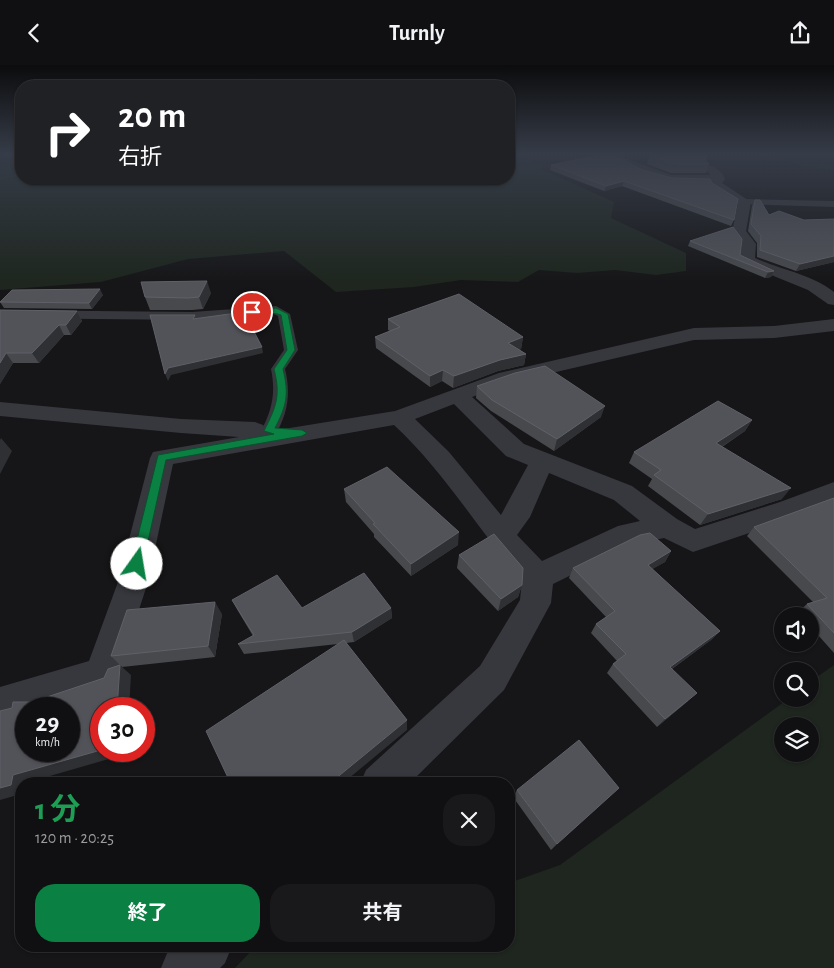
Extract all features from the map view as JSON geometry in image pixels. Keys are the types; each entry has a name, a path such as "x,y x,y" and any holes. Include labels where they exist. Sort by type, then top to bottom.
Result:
{"street":[{"path":"737,197 745,202 739,232 748,239 750,247 747,260 760,267 807,282 826,292 834,300"},
{"path":"0,705 102,674 133,582 162,457 399,417 506,377 694,334 774,332 834,325"},
{"path":"457,395 515,449 623,493 667,527 693,541 790,509 834,491"},
{"path":"0,409 162,425 302,433"},
{"path":"387,777 492,678 535,603 538,577 501,535 454,473 419,434 399,417"},
{"path":"501,535 516,517 542,461"},
{"path":"538,577 628,534 667,527"},
{"path":"185,968 202,952"}],"lane":[{"path":"745,202 834,205"},
{"path":"0,314 192,316 276,311 284,314 291,350 278,369 283,387 281,407 269,431"}],"shaded area":[{"path":"0,197 603,197 614,202 611,218 686,253 686,271 656,275 615,270 577,273 539,270 518,282 461,280 414,287 336,292 284,251 188,259 101,282 0,290"},
{"path":"834,665 834,968 235,968 250,952 515,952 515,881 560,865 777,707 819,707 819,676"}],"building":[{"path":"670,197 735,197 738,199 734,220"},
{"path":"755,200 760,200 769,215 779,211 804,220 834,219 834,256 800,264 760,250 761,236 751,224"},
{"path":"733,227 742,239 740,255 774,271 768,272 690,241"},
{"path":"207,281 199,297 188,298 145,297 141,282"},
{"path":"100,289 89,303 0,302 12,290"},
{"path":"459,294 523,337 508,343 526,354 500,360 454,376 443,370 430,376 375,337 400,327 388,319"},
{"path":"0,310 77,311 66,325 59,325 32,353 6,353 0,363"},
{"path":"244,312 262,347 168,368 165,374 150,315 195,315 193,319"},
{"path":"545,366 605,406 557,439 492,400 477,386 515,373"},
{"path":"718,401 752,420 716,443 791,488 708,514 654,475 661,470 634,452"},
{"path":"387,467 459,532 411,564 373,524 375,523 344,489"},
{"path":"834,498 834,633 819,617 819,607 810,607 807,604 827,598 754,527"},
{"path":"650,533 671,551 648,565 720,631 670,667 697,693 665,719 613,664 626,654 596,624 615,611 573,568 640,535"},
{"path":"494,534 523,568 522,585 501,599 459,555"},
{"path":"364,573 391,608 352,632 238,644 254,635 232,600 277,575 302,608"},
{"path":"215,602 208,646 111,656 127,610"},
{"path":"344,640 407,720 338,777 228,777 206,731"},
{"path":"120,665 118,697 90,697 90,753 80,756 80,697 47,697 104,678 108,669"},
{"path":"13,702 15,702 15,762 59,762 13,775 11,785 0,788 0,711 12,708"},
{"path":"579,740 619,788 557,844 517,790"}],"route":[{"path":"137,564 162,457 302,433 269,431 281,407 283,387 278,369 291,350 290,339 284,314 276,311 252,312"}]}
